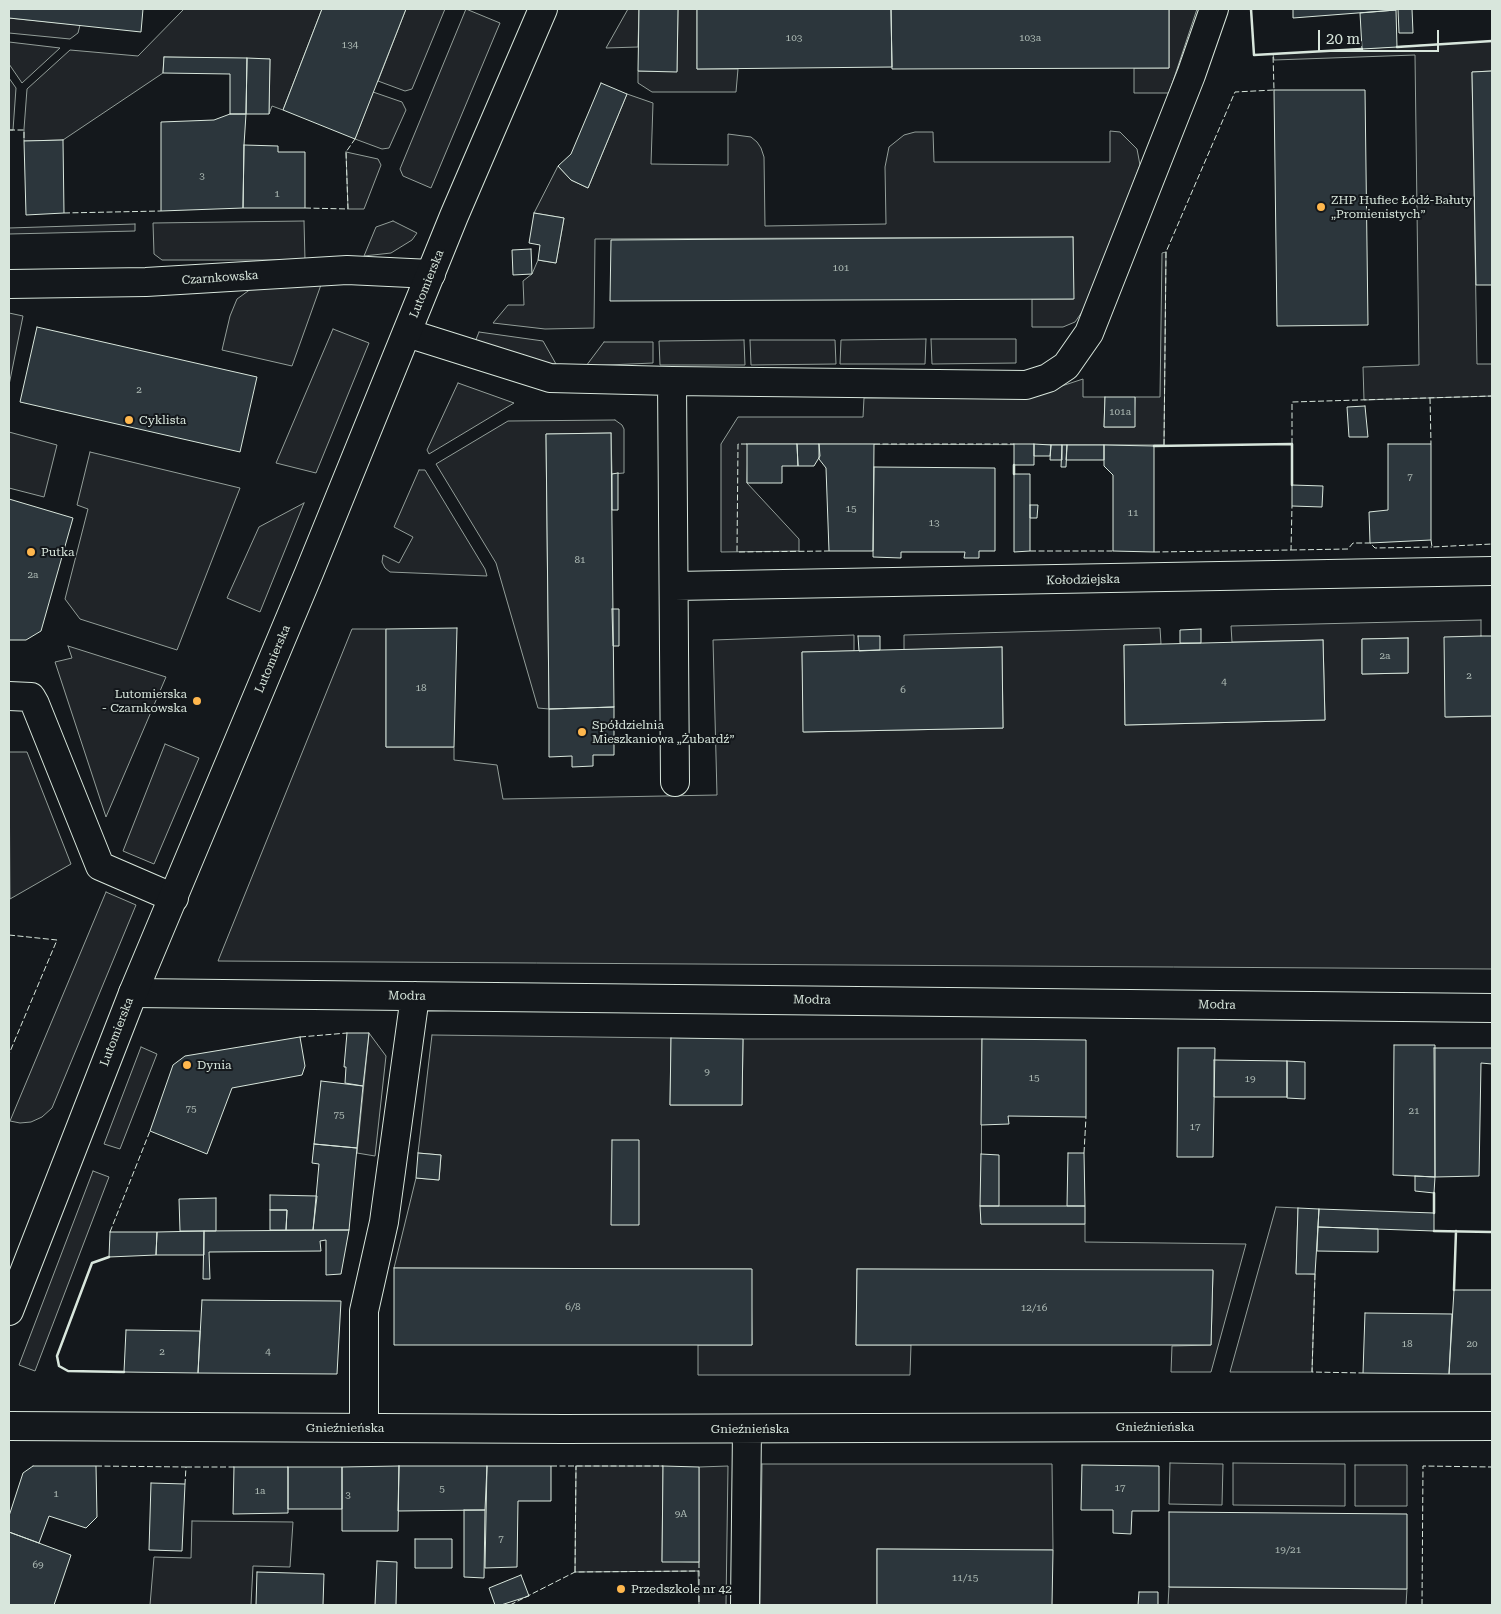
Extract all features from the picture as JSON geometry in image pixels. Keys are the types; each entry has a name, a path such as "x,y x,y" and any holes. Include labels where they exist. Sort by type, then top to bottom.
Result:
{"street":[{"name":"Lutomierska","path":"9,1311 132,993 174,898 310,573 431,274 543,9"},
{"path":"407,333 550,378 1026,385 1048,378 1066,366 1089,333 1191,75 1214,9"},
{"name":"Czarnkowska","path":"9,284 146,282 347,270 431,274"},
{"path":"672,381 675,782"},
{"name":"Kołodziejska","path":"675,586 1492,571"},
{"path":"9,696 30,697 35,704 100,866 174,898"},
{"name":"Modra","path":"132,993 1492,1008"},
{"path":"364,1428 364,1310 384,1222 415,996"},
{"name":"Gnieźnieńska","path":"9,1426 747,1429 1492,1426"},
{"path":"745,1605 747,1429"}],"shaded area":[{"path":"184,9 322,9 283,110 272,106 269,114 270,59 164,57 163,73 63,140 24,141 27,89 70,50 138,56"},
{"path":"406,9 445,9 412,89 405,91 378,81"},
{"path":"466,9 500,23 431,188 403,176 400,169"},
{"path":"628,9 639,9 638,47 606,48"},
{"path":"678,9 697,9 697,69 738,69 736,92 652,92 638,83 638,71 677,71"},
{"path":"1169,9 1197,9 1169,93 1134,93 1134,68 1169,68"},
{"path":"9,18 80,25 78,33 70,39 9,33"},
{"path":"1492,41 1492,71 1472,72 1477,364 1492,364 1492,396 1364,400 1363,367 1419,365 1415,55 1274,60 1273,54"},
{"path":"9,42 60,48 22,83 9,64"},
{"path":"9,78 16,88 13,130 9,130"},
{"path":"373,92 402,102 406,110 389,148 382,149 355,139"},
{"path":"627,94 653,103 651,164 728,165 728,134 751,137 757,142 764,157 765,226 886,224 885,167 889,147 904,135 915,132 933,132 934,162 1110,162 1110,131 1120,132 1137,149 1140,165 1087,305 1075,322 1063,327 1032,327 1032,299 1073,299 1073,237 595,239 594,328 545,329 493,323 508,305 524,305 523,281 532,274 538,260 556,263 564,218 534,213 558,166 571,180 588,188"},
{"path":"346,152 378,159 381,165 364,209 348,209"},
{"path":"304,221 305,260 162,260 154,254 153,223"},
{"path":"393,221 417,233 412,240 391,253 364,256 376,227"},
{"path":"135,224 135,231 9,234 9,228"},
{"path":"1166,252 1164,445 748,444 747,483 799,539 799,551 721,552 721,444 738,417 863,417 864,398 1028,397 1083,379 1083,397 1105,397 1104,427 1134,427 1135,397 1160,397 1162,253"},
{"path":"322,282 292,366 222,350 230,316 237,299 255,286"},
{"path":"9,313 23,316 9,385"},
{"path":"333,329 369,343 316,473 276,463"},
{"path":"479,332 543,341 556,364 545,364 475,342"},
{"path":"926,339 925,364 840,364 841,340"},
{"path":"931,339 1016,339 1016,363 932,364"},
{"path":"744,340 745,365 660,365 659,341"},
{"path":"750,340 835,340 836,364 751,365"},
{"path":"604,342 653,342 653,363 586,366"},
{"path":"458,383 514,403 429,454 427,450"},
{"path":"615,420 624,429 624,473 612,474 611,433 546,434 549,709 538,708 496,563 436,464 508,421"},
{"path":"9,432 57,445 44,497 9,488"},
{"path":"90,452 240,488 177,650 80,619 65,599 88,509 77,505"},
{"path":"419,470 425,470 485,569 487,576 390,572 385,568 382,562 383,555 399,563 413,537 394,527"},
{"path":"304,503 260,612 227,598 259,527"},
{"path":"1481,620 1481,636 1446,717 1492,716 1492,969 218,961 352,629 386,629 386,747 454,747 454,760 497,765 503,799 717,795 713,640 854,635 854,651 802,652 804,732 1003,728 1002,647 904,650 904,635 1160,628 1161,644 1124,645 1125,725 1325,720 1323,640 1232,642 1231,626","holes":["1408,638 1408,673 1362,674 1362,639"]},
{"path":"68,646 166,677 106,817 55,662 72,658"},
{"path":"165,744 199,758 154,864 123,851"},
{"path":"9,752 27,752 71,864 10,899"},
{"path":"106,892 136,905 52,1108 42,1117 31,1122 20,1123 10,1121"},
{"path":"369,1033 386,1056 375,1156 357,1153"},
{"path":"432,1035 671,1038 670,1105 742,1105 743,1039 982,1039 981,1224 1085,1224 1085,1242 1246,1244 1211,1372 1171,1372 1172,1346 1211,1345 1213,1271 857,1269 856,1345 911,1345 910,1375 698,1375 698,1345 752,1345 751,1269 394,1268 416,1178 439,1180 441,1155 418,1153"},
{"path":"141,1047 157,1054 120,1149 104,1144"},
{"path":"93,1171 109,1177 35,1371 19,1365"},
{"path":"1276,1207 1298,1208 1296,1273 1315,1274 1312,1372 1230,1372"},
{"path":"1170,1463 1223,1464 1222,1505 1169,1504"},
{"path":"1233,1463 1345,1464 1345,1506 1233,1505"},
{"path":"762,1464 1052,1464 1053,1550 877,1549 877,1605 760,1605"},
{"path":"1355,1465 1407,1465 1407,1506 1355,1506"},
{"path":"576,1466 663,1466 662,1561 699,1562 699,1467 728,1466 726,1605 699,1605 698,1571 575,1572"},
{"path":"192,1521 293,1522 290,1567 253,1566 251,1605 150,1605 154,1557 191,1558"},
{"path":"1169,1587 1407,1589 1406,1605 1168,1605"}],"building":[{"path":"9,9 143,9 141,32 9,18"},
{"path":"322,9 406,9 355,139 283,110"},
{"path":"639,9 678,9 677,72 638,71"},
{"path":"697,9 891,9 892,67 697,69"},
{"path":"891,9 1169,9 1169,68 892,69"},
{"path":"1293,9 1396,9 1396,10 1293,18"},
{"path":"1398,9 1412,9 1413,33 1399,33"},
{"path":"1396,10 1397,47 1362,49 1360,13"},
{"path":"164,57 247,58 246,114 230,114 230,74 163,73"},
{"path":"247,58 270,59 269,114 246,114"},
{"path":"1492,71 1492,285 1476,285 1472,72"},
{"path":"601,83 627,94 588,188 571,180 558,166 571,154"},
{"path":"1274,90 1365,90 1368,325 1277,326"},
{"path":"230,114 246,114 243,208 161,211 161,122 214,120"},
{"path":"63,140 64,213 26,215 24,141"},
{"path":"244,145 278,146 278,152 305,152 305,208 243,208"},
{"path":"534,213 564,218 556,263 538,260 540,245 529,243"},
{"path":"1073,237 1074,299 610,301 611,240"},
{"path":"531,249 532,274 513,275 512,250"},
{"path":"37,327 257,377 240,452 20,402"},
{"path":"1105,397 1135,397 1135,427 1104,427"},
{"path":"1365,406 1368,437 1349,437 1347,407"},
{"path":"611,433 614,707 549,709 546,434"},
{"path":"747,444 797,444 798,466 782,466 782,483 747,483"},
{"path":"797,444 819,444 820,456 814,466 798,466"},
{"path":"819,444 874,444 873,551 829,551 826,468 819,459"},
{"path":"1014,444 1034,444 1034,465 1014,465"},
{"path":"1034,444 1051,445 1050,456 1034,456"},
{"path":"1388,444 1431,444 1431,540 1370,543 1369,512 1388,510"},
{"path":"1051,445 1062,445 1062,460 1050,460"},
{"path":"1062,445 1067,445 1066,467 1061,467"},
{"path":"1067,445 1104,445 1104,460 1066,460"},
{"path":"1104,445 1154,446 1154,552 1113,551 1113,475 1104,466"},
{"path":"874,467 995,468 995,551 979,551 979,558 964,558 965,552 901,552 901,558 873,557"},
{"path":"618,473 618,510 612,510 612,474"},
{"path":"1014,474 1030,474 1030,551 1014,552"},
{"path":"1292,485 1323,486 1322,507 1292,506"},
{"path":"9,499 73,518 41,631 26,640 9,640"},
{"path":"1030,505 1038,505 1037,518 1030,518"},
{"path":"612,609 619,609 619,646 613,646"},
{"path":"457,628 454,747 386,747 386,629"},
{"path":"1201,629 1201,643 1180,643 1180,630"},
{"path":"858,636 880,636 880,650 859,651"},
{"path":"1492,636 1492,716 1445,717 1444,637"},
{"path":"1408,638 1408,673 1362,674 1362,639"},
{"path":"1323,640 1325,720 1125,725 1124,645"},
{"path":"1002,647 1003,728 803,732 802,652"},
{"name":"Spółdzielnia Mieszkaniowa „Żubardź”","path":"614,707 614,755 593,755 593,766 572,767 572,756 549,757 549,709"},
{"path":"347,1033 369,1033 363,1086 345,1083 346,1067 344,1067"},
{"path":"300,1037 305,1066 302,1075 232,1088 207,1154 150,1131 173,1065 185,1056"},
{"path":"671,1038 743,1039 742,1105 670,1105"},
{"path":"982,1039 1086,1040 1086,1117 1008,1116 1009,1124 981,1125"},
{"path":"1394,1045 1435,1045 1435,1177 1393,1175"},
{"path":"1178,1048 1215,1048 1213,1157 1177,1157"},
{"path":"1434,1048 1492,1048 1492,1064 1481,1063 1479,1176 1435,1177"},
{"path":"1214,1060 1287,1061 1287,1097 1214,1097"},
{"path":"1287,1061 1305,1062 1305,1099 1287,1098"},
{"path":"321,1081 363,1086 357,1148 314,1144"},
{"path":"612,1140 639,1140 639,1225 611,1225"},
{"path":"314,1144 357,1148 349,1230 313,1230 319,1164 312,1163"},
{"path":"418,1153 441,1155 439,1180 416,1178"},
{"path":"1068,1153 1084,1153 1085,1206 1067,1206"},
{"path":"981,1154 999,1155 999,1206 980,1206"},
{"path":"1415,1176 1435,1177 1434,1193 1415,1191"},
{"path":"270,1195 317,1196 313,1230 286,1230 287,1210 270,1210"},
{"path":"216,1198 216,1231 180,1231 179,1199"},
{"path":"980,1206 1085,1206 1085,1224 981,1224"},
{"path":"1298,1208 1319,1209 1315,1274 1296,1274"},
{"path":"1319,1209 1434,1213 1434,1231 1318,1227"},
{"path":"270,1210 287,1210 286,1230 270,1230"},
{"path":"1318,1227 1378,1229 1378,1252 1317,1251"},
{"path":"349,1230 341,1274 326,1275 326,1240 320,1241 321,1251 209,1252 210,1279 203,1279 204,1231"},
{"path":"204,1231 204,1255 156,1255 157,1232"},
{"path":"110,1232 157,1232 156,1255 109,1257"},
{"path":"394,1268 752,1269 752,1345 394,1345"},
{"path":"857,1269 1213,1270 1211,1345 856,1345"},
{"path":"1454,1290 1492,1290 1492,1374 1449,1374"},
{"path":"202,1300 341,1301 337,1374 198,1373"},
{"path":"1365,1313 1452,1314 1449,1374 1363,1373"},
{"path":"126,1330 200,1331 198,1373 124,1372"},
{"path":"1082,1465 1159,1466 1159,1511 1132,1511 1131,1534 1113,1533 1113,1510 1081,1510"},
{"path":"33,1466 96,1466 97,1517 86,1528 49,1516 39,1543 9,1532 9,1516 23,1473"},
{"path":"399,1466 398,1531 342,1531 342,1467"},
{"path":"399,1466 487,1466 485,1510 398,1511"},
{"path":"487,1466 551,1466 551,1501 518,1501 517,1567 485,1568"},
{"path":"663,1466 699,1467 699,1562 662,1562"},
{"path":"234,1467 288,1467 288,1513 233,1514"},
{"path":"288,1467 342,1467 342,1509 288,1509"},
{"path":"151,1483 185,1484 182,1551 149,1550"},
{"path":"464,1510 485,1510 484,1578 464,1577"},
{"path":"1169,1512 1407,1514 1407,1589 1169,1587"},
{"path":"9,1532 71,1555 54,1605 9,1605"},
{"path":"415,1539 452,1539 452,1568 415,1568"},
{"path":"877,1549 1053,1550 1052,1605 877,1605"},
{"path":"377,1561 397,1562 396,1605 375,1605"},
{"path":"257,1572 324,1574 323,1605 256,1605"},
{"path":"521,1575 529,1596 501,1605 495,1605 489,1588"},
{"path":"1139,1592 1158,1592 1158,1605 1138,1605"}],"fence":[{"path":"1164,445 1166,252 1235,92 1274,90 1273,54"},
{"path":"9,130 24,130 24,141"},
{"path":"305,208 348,209 346,152 355,139"},
{"path":"64,213 161,211"},
{"path":"1292,444 1292,402 1492,396"},
{"path":"1430,398 1431,444"},
{"path":"747,444 738,444 737,552 829,551"},
{"path":"874,444 1014,444"},
{"path":"1154,552 1291,550 1292,506"},
{"path":"1431,540 1432,547 1492,544"},
{"path":"1291,550 1348,549 1353,543 1370,543 1375,548 1432,547"},
{"path":"1030,551 1113,551"},
{"path":"9,935 57,940 9,1054"},
{"path":"300,1037 347,1033"},
{"path":"1084,1153 1086,1117"},
{"path":"110,1232 150,1131"},
{"path":"1315,1274 1312,1372 1363,1373"},
{"path":"96,1466 186,1467 185,1484"},
{"path":"551,1466 663,1466"},
{"path":"575,1572 576,1466"},
{"path":"1422,1605 1423,1466 1492,1467"},
{"path":"186,1467 234,1467"},
{"path":"699,1562 699,1605"},
{"path":"510,1605 575,1572 699,1571"}],"wall":[{"path":"1251,9 1254,55 1362,49"},
{"path":"1397,47 1492,41"},
{"path":"1154,446 1292,444 1292,485"},
{"path":"1014,465 1014,474"},
{"path":"1434,1193 1434,1213"},
{"path":"1434,1231 1492,1232"},
{"path":"1454,1290 1456,1231"},
{"path":"109,1257 92,1263 57,1356 59,1366 68,1371 124,1372"}],"place":[{"name":"ZHP Hufiec Łódź-Bałuty „Promienistych”","path":"1321,207"},
{"name":"Cyklista","path":"129,420"},
{"name":"Putka","path":"31,552"},
{"name":"Lutomierska - Czarnkowska","path":"197,701"},
{"name":"Spółdzielnia Mieszkaniowa „Żubardź”","path":"582,732"},
{"name":"Dynia","path":"187,1065"},
{"name":"Przedszkole nr 42","path":"621,1589"}]}
